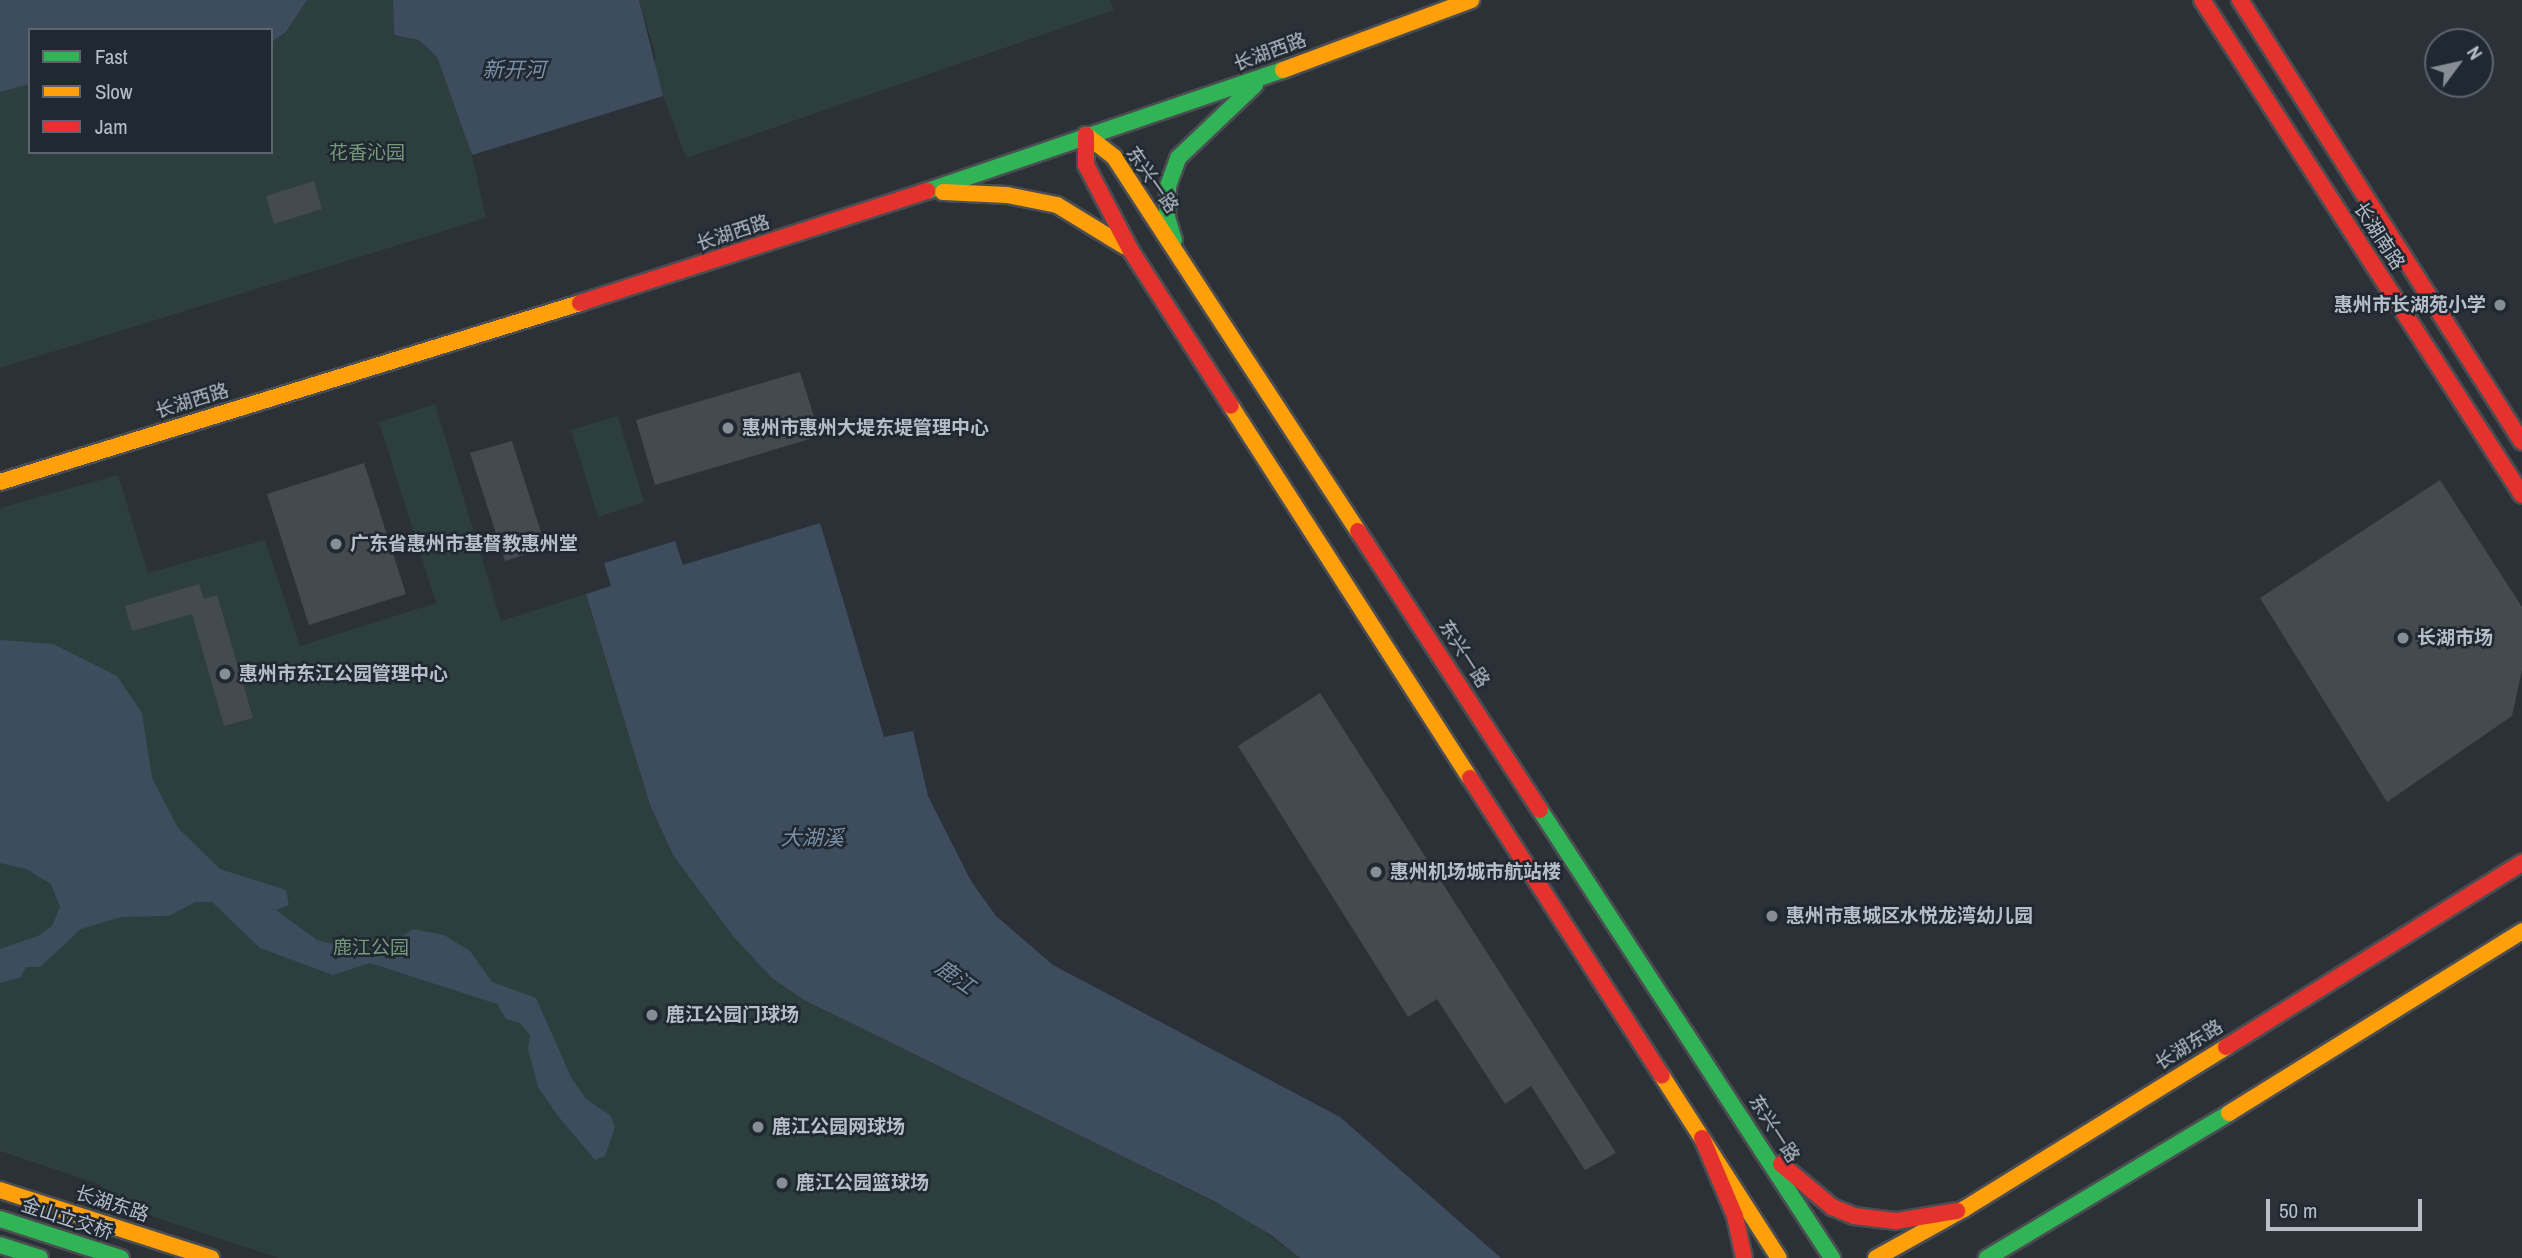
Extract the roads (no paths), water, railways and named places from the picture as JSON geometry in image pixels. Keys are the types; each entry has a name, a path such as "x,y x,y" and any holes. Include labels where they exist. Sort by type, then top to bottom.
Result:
{"street":[{"name":"长湖西路","path":"0,482 925,193 1086,135 1265,77 1471,0"},
{"name":"长湖南路","path":"2202,0 2522,495"},
{"name":"长湖南路","path":"2240,0 2522,442"},
{"path":"1179,257 1167,217 1168,186 1178,158 1203,130 1265,77"},
{"path":"1086,135 1086,165 1131,251 1779,1258"},
{"name":"东兴一路","path":"1086,135 1114,157 1832,1258"},
{"path":"925,193 1041,200 1082,216 1131,251"},
{"name":"长湖东路","path":"1876,1258 1964,1209 2522,863"},
{"path":"1986,1258 2020,1241 2382,1022 2522,931"},
{"path":"1702,1138 1735,1216 1744,1258"},
{"path":"1762,1148 1832,1207 1854,1216 1896,1221 1964,1209"},
{"name":"长湖东路","path":"0,1190 211,1258"},
{"name":"金山立交桥","path":"0,1219 121,1258"},
{"path":"2003,1258 2020,1241"},
{"path":"0,1245 40,1258"}],"water":[{"path":"0,0 307,0 286,32 273,41 273,28 28,28 28,85 0,92"},
{"name":"新开河","path":"393,0 639,0 663,96 472,155 437,57 419,40 394,35"},
{"name":"大湖溪","path":"820,523 884,737 913,731 928,796 971,881 996,916 1053,965 1340,1117 1501,1258 1300,1258 1271,1235 1214,1201 804,1000 772,978 733,936 673,855 650,805 586,594 611,586 604,563 675,541 683,565"},
{"path":"0,640 53,644 117,676 142,713 152,778 178,828 220,869 286,890 289,905 276,910 317,940 365,952 386,947 413,929 444,935 470,951 492,982 536,998 571,1077 586,1099 610,1115 615,1127 605,1156 595,1160 558,1116 538,1087 528,1049 530,1035 520,1023 506,1019 497,1004 370,963 333,975 260,948 212,902 195,902 169,916 121,917 81,929 40,967 26,967 21,977 0,983 0,949 38,936 52,926 60,907 51,884 26,869 0,863"}],"place":[{"name":"惠州市长湖苑小学","path":"2500,305"},
{"name":"惠州市惠州大堤东堤管理中心","path":"728,428"},
{"name":"广东省惠州市基督教惠州堂","path":"336,544"},
{"name":"长湖市场","path":"2403,638"},
{"name":"惠州市东江公园管理中心","path":"225,674"},
{"name":"惠州机场城市航站楼","path":"1376,872"},
{"name":"惠州市惠城区水悦龙湾幼儿园","path":"1772,916"},
{"name":"鹿江公园门球场","path":"652,1015"},
{"name":"鹿江公园网球场","path":"758,1127"},
{"name":"鹿江公园篮球场","path":"782,1183"}],"park label":[{"name":"花香沁园","path":"367,153"},
{"name":"鹿江公园","path":"371,948"}],"water label":[{"name":"鹿江","path":"955,977"}]}
